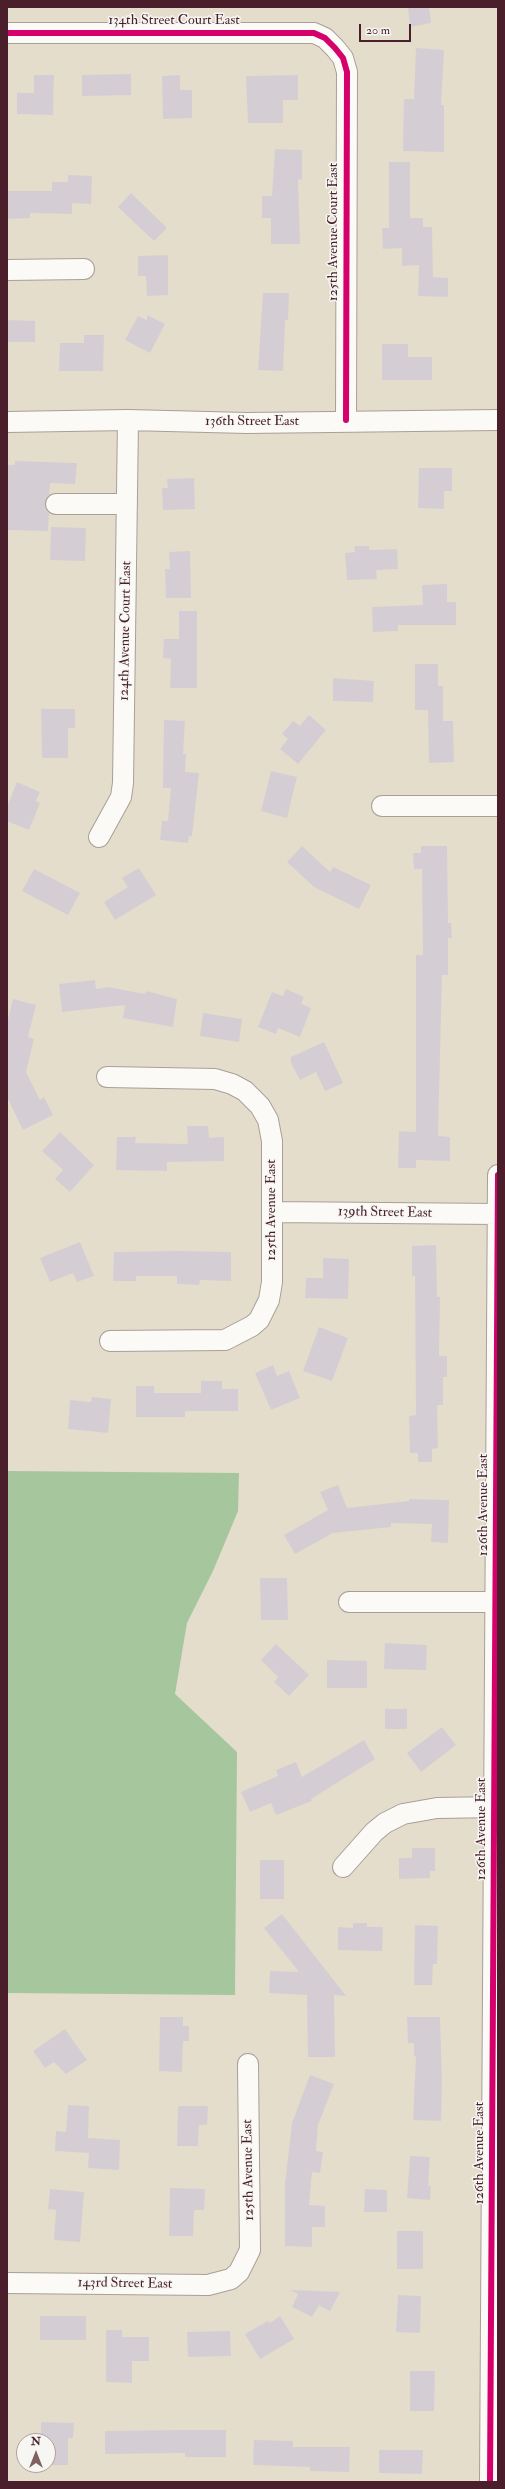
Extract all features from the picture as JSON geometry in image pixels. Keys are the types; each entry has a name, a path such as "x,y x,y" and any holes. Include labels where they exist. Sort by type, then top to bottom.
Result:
{"street":[{"name":"134th Street Court East","path":"7,32 314,33 325,38 335,48"},
{"name":"125th Avenue Court East","path":"335,48 343,58 347,72 346,420"},
{"path":"7,270 84,269"},
{"name":"136th Street East","path":"7,422 128,420 247,423 346,420 498,420"},
{"name":"124th Avenue Court East","path":"99,837 121,797 123,783 128,420"},
{"path":"56,504 127,504"},
{"path":"382,806 498,806"},
{"name":"125th Avenue East","path":"107,1077 215,1079 232,1084 253,1097 268,1120 272,1141 272,1282 269,1300 259,1320 234,1337 210,1341 110,1341"},
{"name":"126th Avenue East","path":"490,2482 496,1807 495,1602 498,1176"},
{"name":"139th Street East","path":"272,1212 498,1214"},
{"path":"349,1602 495,1602"},
{"path":"343,1867 374,1832 385,1823 403,1814 437,1808 496,1807"},
{"name":"125th Avenue East","path":"239,2272 250,2250 248,2064"},
{"name":"143rd Street East","path":"7,2283 208,2285 231,2279 239,2272"}],"green space":[{"path":"7,1471 239,1473 238,1511 213,1571 187,1623 175,1694 237,1752 235,1995 7,1993"}],"building":[{"path":"408,7 429,7 431,23 410,27"},
{"path":"416,48 444,50 441,105 444,105 444,152 403,151 404,99 414,99"},
{"path":"131,74 131,95 82,96 82,75"},
{"path":"34,75 54,75 53,115 17,114 17,93 34,93"},
{"path":"180,75 180,90 192,90 192,118 163,119 162,76"},
{"path":"298,75 298,100 283,100 283,123 248,123 246,76"},
{"path":"275,149 302,150 302,180 298,179 300,244 271,244 271,218 262,218 262,196 272,196"},
{"path":"389,162 410,162 410,218 423,218 423,227 432,227 433,277 448,278 448,297 418,296 419,265 402,266 402,248 383,249 382,228 389,228"},
{"path":"68,175 92,176 91,204 72,203 72,214 30,213 30,218 7,219 7,191 52,191 52,182 68,182"},
{"path":"131,193 167,228 154,241 118,207"},
{"path":"168,255 168,295 147,296 146,276 138,276 138,256"},
{"path":"263,293 289,293 288,320 285,320 283,371 258,370"},
{"path":"147,315 165,324 150,353 125,340 138,316 147,320"},
{"path":"7,320 35,321 35,342 7,342"},
{"path":"84,335 104,335 103,371 59,371 60,343 84,343"},
{"path":"382,344 408,344 408,357 432,357 432,380 382,380"},
{"path":"15,461 77,463 75,484 50,483 49,495 45,504 49,513 48,531 7,530 7,465 15,465"},
{"path":"419,468 452,468 452,491 444,491 444,509 418,508"},
{"path":"194,478 195,509 163,510 162,488 168,488 167,479"},
{"path":"51,527 86,528 85,561 50,560"},
{"path":"354,546 369,546 369,550 397,549 398,569 376,570 377,579 347,580 345,553 355,552"},
{"path":"190,551 191,598 166,598 165,569 170,569 169,552"},
{"path":"447,584 447,602 456,602 456,625 398,625 398,631 373,632 372,607 423,605 422,585"},
{"path":"179,611 197,611 197,688 170,688 171,659 163,658 164,639 179,639"},
{"path":"415,664 438,664 438,686 443,686 443,721 453,721 454,762 429,763 428,710 415,710"},
{"path":"333,678 374,681 373,702 333,701"},
{"path":"41,709 75,709 75,728 68,728 68,758 42,758"},
{"path":"309,715 326,730 298,764 280,749 288,739 282,734 293,721 300,726"},
{"path":"164,720 185,721 183,754 186,754 185,772 199,773 192,836 189,836 188,843 160,840 162,821 168,821 171,788 163,788"},
{"path":"271,771 297,777 287,818 261,811"},
{"path":"17,782 40,792 36,801 40,803 29,830 7,821 7,807"},
{"path":"302,846 330,872 333,867 371,885 359,909 314,887 287,862"},
{"path":"421,846 447,846 448,923 451,923 452,938 448,938 448,975 442,975 438,1136 450,1137 450,1161 416,1160 416,1168 398,1168 399,1131 416,1132 416,955 423,955 422,869 414,869 413,853 421,853"},
{"path":"139,868 156,895 115,920 104,902 128,887 122,878"},
{"path":"34,869 80,893 68,915 22,891"},
{"path":"95,980 96,989 108,987 145,994 146,991 177,999 173,1027 123,1018 125,1005 62,1012 59,984"},
{"path":"286,989 304,997 301,1004 311,1008 300,1037 278,1028 276,1034 258,1027 272,992 283,996"},
{"path":"13,999 36,1005 28,1037 34,1039 26,1072 40,1100 44,1097 53,1115 23,1130 7,1097 7,1024"},
{"path":"203,1013 242,1019 239,1042 200,1036"},
{"path":"324,1042 343,1083 325,1091 316,1072 300,1080 291,1063 291,1057"},
{"path":"187,1126 208,1126 209,1138 224,1137 224,1161 167,1162 167,1171 116,1170 117,1137 136,1137 135,1143 188,1144"},
{"path":"60,1132 94,1165 70,1192 55,1179 63,1170 42,1151"},
{"path":"80,1242 94,1276 77,1282 73,1273 50,1282 40,1258"},
{"path":"436,1245 437,1297 440,1297 439,1356 447,1356 447,1377 443,1377 443,1405 437,1405 438,1448 432,1449 432,1462 418,1462 418,1453 410,1453 409,1416 416,1415 415,1276 412,1276 412,1246"},
{"path":"114,1252 231,1252 231,1281 200,1280 199,1285 177,1284 177,1276 136,1276 136,1281 113,1281"},
{"path":"323,1258 349,1259 348,1299 305,1298 306,1278 323,1278"},
{"path":"319,1327 348,1338 332,1381 303,1371"},
{"path":"273,1365 277,1376 289,1371 300,1398 271,1410 255,1373"},
{"path":"201,1381 222,1381 222,1389 238,1389 238,1411 185,1411 185,1417 136,1417 136,1386 154,1386 154,1393 201,1393"},
{"path":"92,1397 111,1399 108,1433 68,1429 70,1400 91,1402"},
{"path":"338,1485 347,1508 409,1501 409,1499 449,1500 448,1543 431,1542 432,1524 391,1523 391,1527 333,1533 295,1554 284,1535 328,1510 320,1492"},
{"path":"260,1578 287,1578 288,1620 261,1620"},
{"path":"385,1643 427,1645 426,1670 384,1669"},
{"path":"276,1644 309,1675 289,1696 274,1682 278,1677 261,1660"},
{"path":"327,1660 367,1661 367,1688 327,1688"},
{"path":"385,1709 407,1709 407,1729 385,1729"},
{"path":"442,1727 456,1745 421,1772 407,1753"},
{"path":"364,1740 375,1759 311,1799 312,1801 276,1815 271,1803 250,1812 241,1792 278,1776 276,1770 296,1762 302,1777"},
{"path":"412,1848 435,1848 435,1871 430,1871 430,1878 399,1879 399,1858 412,1858"},
{"path":"260,1860 284,1860 284,1899 260,1899"},
{"path":"282,1914 346,1996 334,1995 335,2057 308,2057 307,1995 269,1993 270,1971 299,1972 264,1928"},
{"path":"353,1923 367,1923 367,1927 383,1927 382,1951 338,1950 338,1927 353,1928"},
{"path":"415,1925 438,1926 437,1964 433,1964 432,1985 414,1985"},
{"path":"160,2017 183,2017 183,2026 189,2026 189,2041 183,2041 182,2072 159,2071"},
{"path":"407,2017 440,2017 442,2081 441,2121 413,2120 416,2056 414,2056 414,2043 408,2043"},
{"path":"65,2029 87,2060 66,2074 54,2062 45,2068 33,2051"},
{"path":"310,2075 334,2084 318,2125 316,2151 323,2152 320,2173 312,2172 309,2205 325,2206 325,2227 312,2227 312,2247 285,2246 285,2184 292,2123"},
{"path":"68,2105 89,2106 88,2138 120,2140 119,2170 88,2168 89,2153 55,2151 56,2131 66,2132"},
{"path":"178,2106 208,2106 207,2125 199,2125 198,2146 177,2146"},
{"path":"410,2156 430,2157 428,2186 431,2186 430,2200 407,2198"},
{"path":"170,2188 205,2189 204,2210 194,2210 193,2236 169,2236"},
{"path":"50,2189 84,2192 80,2242 54,2240 56,2210 48,2209"},
{"path":"365,2189 387,2190 387,2212 364,2212"},
{"path":"397,2231 423,2231 423,2269 397,2269"},
{"path":"290,2290 340,2292 330,2311 319,2305 312,2317 292,2307 298,2294"},
{"path":"398,2295 421,2296 420,2333 396,2332"},
{"path":"40,2316 86,2316 86,2340 40,2340"},
{"path":"280,2316 294,2339 260,2359 245,2334 268,2321 270,2323"},
{"path":"106,2330 122,2330 122,2337 149,2337 149,2361 132,2361 132,2383 106,2382"},
{"path":"230,2331 231,2356 188,2357 187,2332"},
{"path":"410,2371 435,2371 434,2411 410,2411"},
{"path":"41,2422 74,2423 73,2438 68,2438 68,2465 56,2465 56,2433 41,2433"},
{"path":"226,2430 226,2457 185,2457 185,2453 105,2454 105,2431"},
{"path":"254,2440 293,2441 293,2447 350,2447 349,2472 310,2471 310,2467 253,2465"},
{"path":"379,2450 423,2450 422,2474 379,2473"}],"cycle path":[{"path":"7,33 314,33 325,38 335,48 343,58 347,72 346,420"},
{"path":"490,2482 498,1175"}]}
